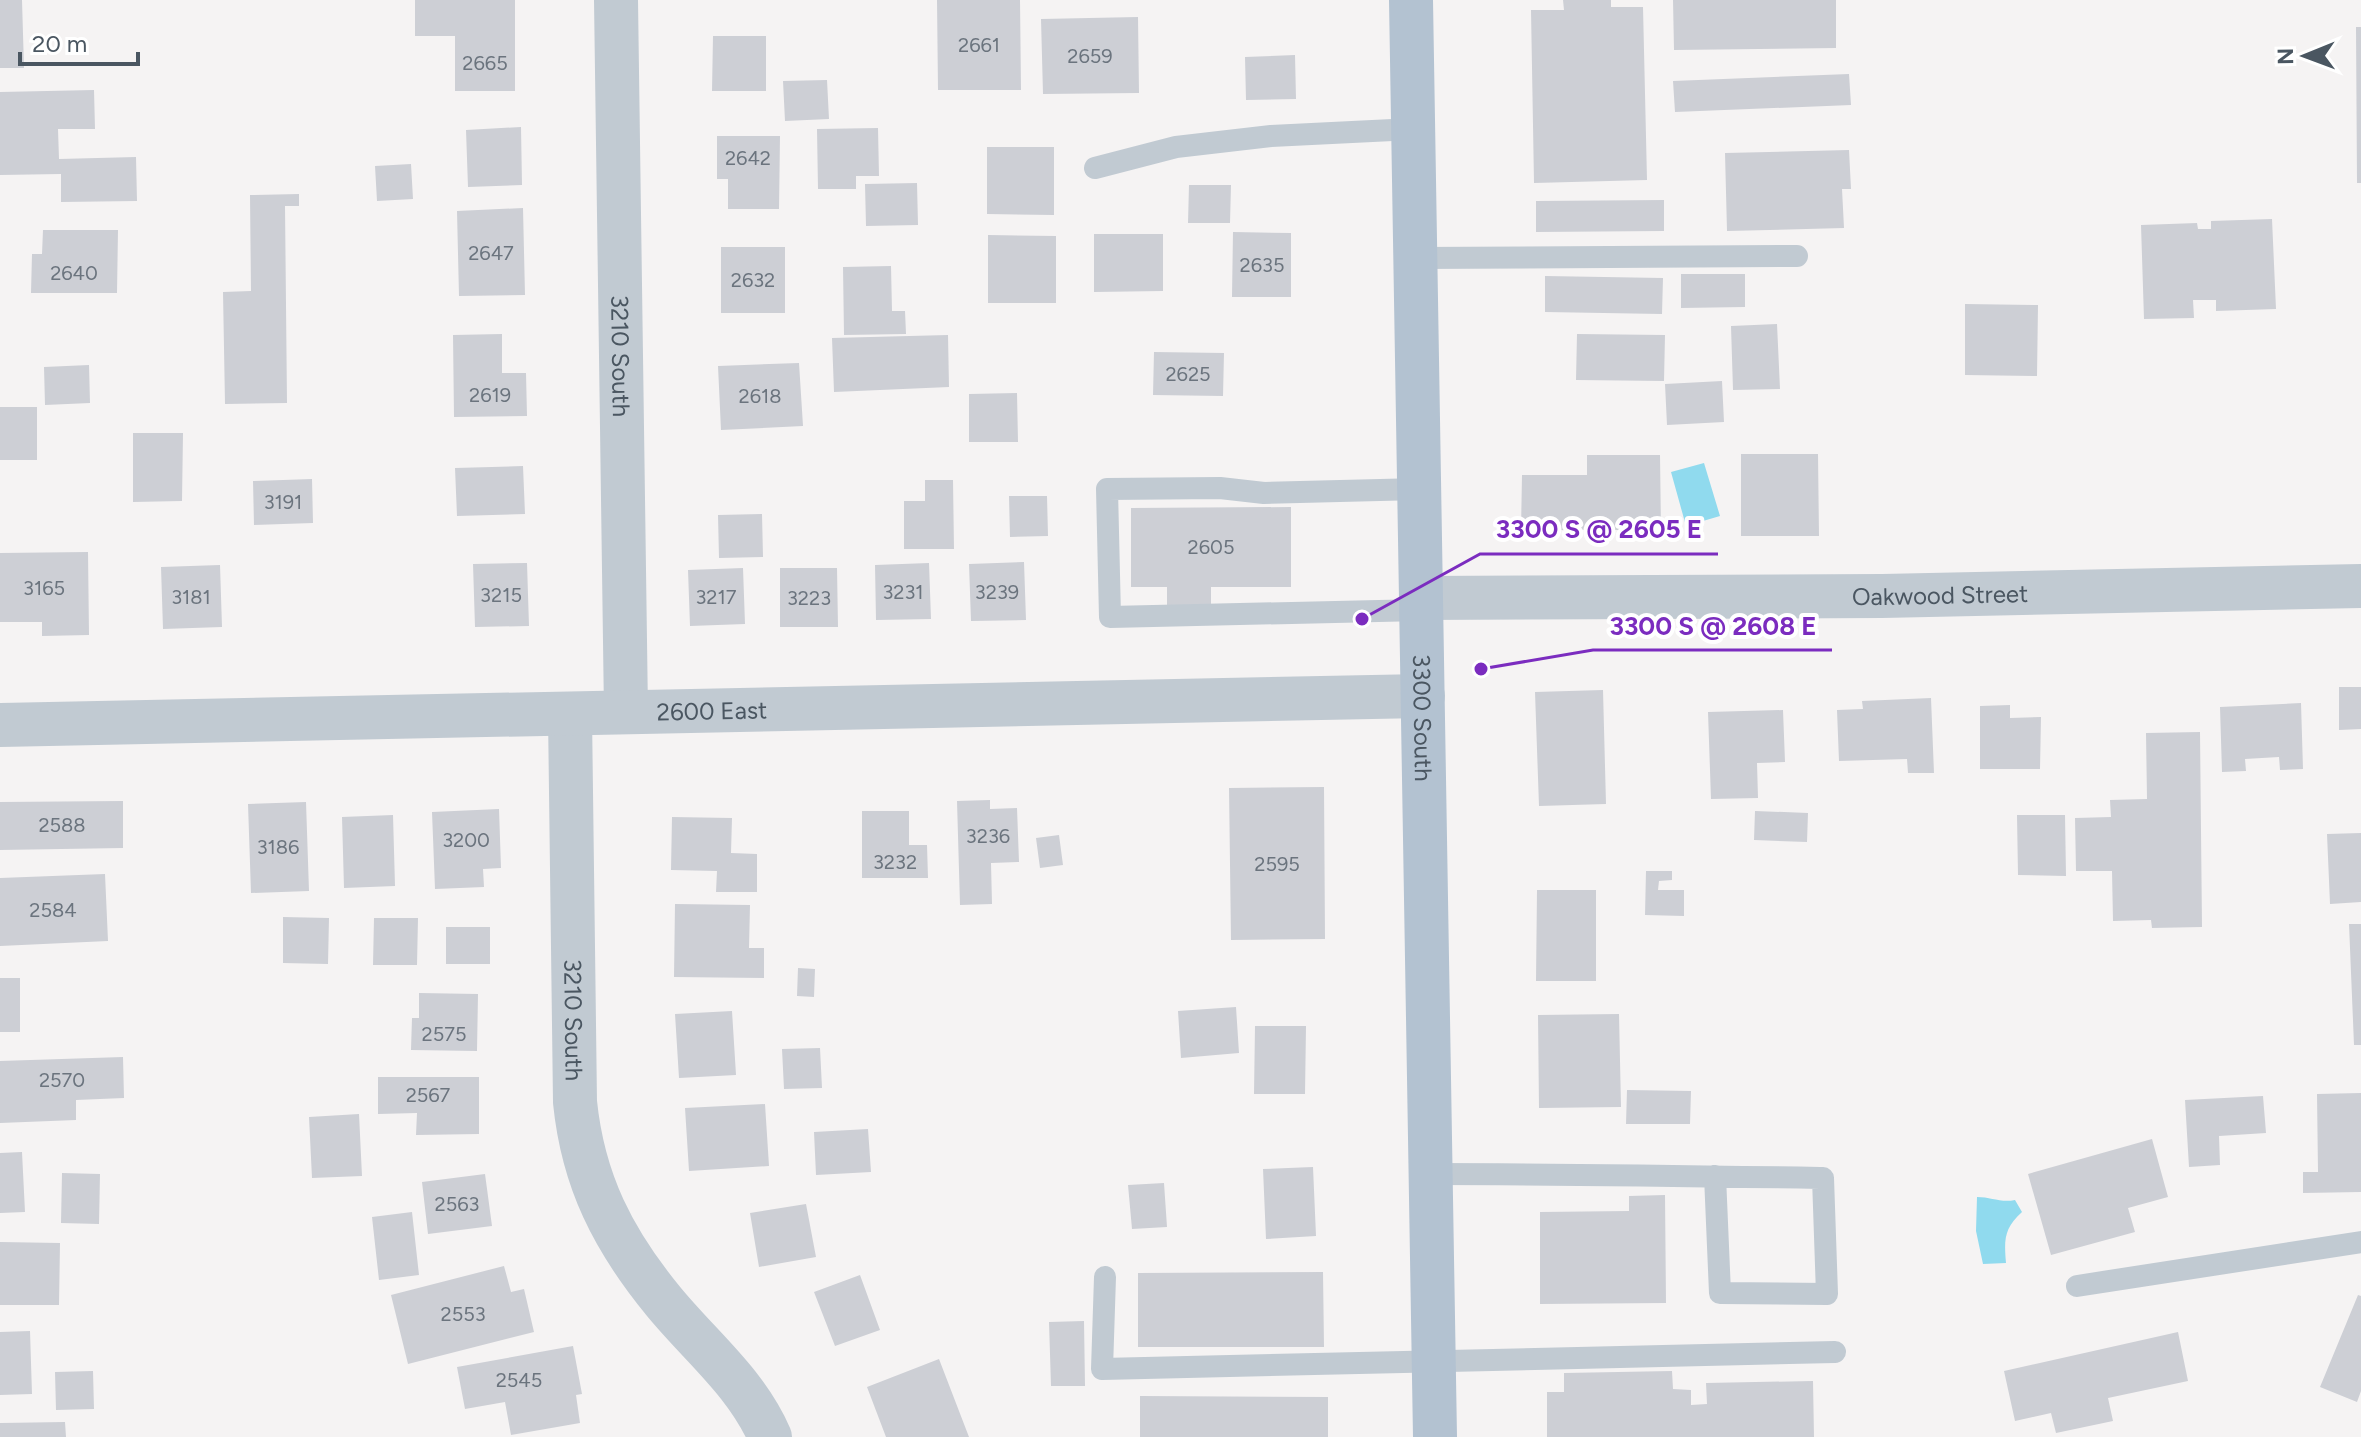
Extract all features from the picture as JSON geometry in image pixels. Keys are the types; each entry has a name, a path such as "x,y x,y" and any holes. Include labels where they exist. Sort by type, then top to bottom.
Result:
{"main road":[{"name":"3300 South","path":"1411,0 1435,1437"}],"street":[{"name":"3210 South","path":"616,0 626,712"},
{"name":"Oakwood Street","path":"1422,604 2361,586"},
{"name":"2600 East","path":"0,725 1423,696"},
{"name":"3210 South","path":"570,714 575,1102 585,1163 597,1195 633,1261 664,1303 722,1363 751,1402 770,1437"}],"lane":[{"path":"1095,168 1176,147 1223,141 1413,129"},
{"path":"1416,258 1797,256"},
{"path":"1420,489 1264,493 1220,488 1107,489 1110,617 1422,604"},
{"path":"1431,1174 1715,1176 1823,1178 1827,1294 1720,1293 1715,1176"},
{"path":"2077,1286 2361,1242"},
{"path":"1105,1277 1102,1369 1835,1352"}],"water":[{"path":"1704,463 1720,516 1686,526 1671,472"},
{"path":"1977,1197 2015,1200 2022,1212 2006,1235 2006,1263 1983,1264 1976,1231"}],"building":[{"path":"0,0 22,0 24,68 0,68"},
{"path":"415,0 515,0 515,91 455,91 455,36 415,36"},
{"path":"937,0 1020,0 1021,90 938,90"},
{"path":"1563,0 1611,0 1611,7 1643,7 1647,180 1534,183 1531,10 1564,10"},
{"path":"1673,0 1836,0 1836,48 1674,50"},
{"path":"1138,17 1139,93 1043,94 1041,19"},
{"path":"2356,27 2361,27 2361,183 2357,183"},
{"path":"713,36 766,36 766,91 712,91"},
{"path":"1295,55 1296,99 1246,100 1245,57"},
{"path":"1849,74 1851,105 1675,112 1673,81"},
{"path":"827,80 829,119 785,121 783,81"},
{"path":"94,90 95,129 58,129 59,159 136,157 137,201 61,202 61,174 0,175 0,92"},
{"path":"521,127 522,185 468,187 466,130"},
{"path":"878,128 879,176 856,176 856,189 818,189 817,129"},
{"path":"717,136 780,136 779,209 728,209 728,179 717,179"},
{"path":"987,147 1054,147 1054,215 987,214"},
{"path":"1849,150 1851,189 1842,189 1844,228 1727,231 1725,153"},
{"path":"411,164 413,199 377,201 375,166"},
{"path":"917,183 918,225 866,226 865,184"},
{"path":"1189,185 1231,185 1230,223 1188,223"},
{"path":"299,194 299,206 285,206 287,403 225,404 223,292 251,291 250,195"},
{"path":"1664,200 1664,231 1536,232 1536,201"},
{"path":"523,208 525,295 459,296 457,211"},
{"path":"2272,219 2276,309 2216,311 2216,300 2193,300 2194,318 2144,319 2141,225 2197,223 2198,229 2211,229 2211,221"},
{"path":"43,230 118,230 117,293 31,293 32,254 42,254"},
{"path":"1233,232 1291,233 1291,297 1232,297"},
{"path":"1094,234 1163,234 1163,291 1094,292"},
{"path":"988,235 1056,236 1056,303 988,303"},
{"path":"721,247 785,247 785,313 721,313"},
{"path":"891,266 892,311 905,311 906,334 844,335 843,267"},
{"path":"1681,274 1745,274 1745,307 1681,308"},
{"path":"1545,276 1663,278 1662,314 1545,312"},
{"path":"1965,304 2038,305 2037,376 1965,375"},
{"path":"1777,324 1780,389 1733,390 1731,326"},
{"path":"502,334 502,373 526,373 527,416 454,417 453,335"},
{"path":"1577,334 1665,335 1664,381 1576,380"},
{"path":"948,335 949,387 834,392 832,338"},
{"path":"1154,352 1224,353 1223,396 1153,395"},
{"path":"799,363 803,426 721,430 718,366"},
{"path":"89,365 90,403 45,405 44,367"},
{"path":"1722,381 1724,422 1667,425 1665,384"},
{"path":"1017,393 1018,442 969,442 969,394"},
{"path":"0,407 37,407 37,460 0,460"},
{"path":"133,433 183,433 182,501 133,502"},
{"path":"1741,454 1818,454 1819,536 1741,536"},
{"path":"1587,455 1660,455 1661,530 1521,530 1522,475 1587,475"},
{"path":"523,466 525,514 457,516 455,468"},
{"path":"312,479 313,523 254,525 253,481"},
{"path":"925,480 953,480 954,549 904,549 904,501 925,501"},
{"path":"1009,496 1047,496 1048,536 1010,537"},
{"path":"1291,507 1291,587 1211,587 1211,606 1167,606 1167,587 1131,587 1131,508"},
{"path":"762,514 763,557 719,558 718,515"},
{"path":"88,552 89,635 42,636 42,622 0,622 0,553"},
{"path":"1024,562 1026,620 971,621 969,564"},
{"path":"527,563 529,626 475,627 473,564"},
{"path":"929,563 931,619 876,620 875,565"},
{"path":"220,565 222,627 163,629 161,567"},
{"path":"743,568 745,624 690,626 688,570"},
{"path":"780,568 837,568 838,627 780,627"},
{"path":"2339,687 2361,687 2361,729 2339,730"},
{"path":"1603,690 1606,804 1539,806 1535,692"},
{"path":"1931,698 1934,773 1908,773 1907,759 1839,761 1837,710 1863,709 1862,701"},
{"path":"2301,703 2303,769 2280,770 2279,757 2245,759 2246,771 2222,772 2220,707"},
{"path":"2010,705 2010,718 2041,717 2040,769 1980,769 1980,706"},
{"path":"1783,710 1785,762 1757,763 1758,798 1711,799 1708,712"},
{"path":"2200,732 2202,927 2152,928 2151,920 2113,921 2112,871 2076,871 2075,818 2111,817 2110,800 2147,799 2146,733"},
{"path":"1324,787 1325,939 1231,940 1229,788"},
{"path":"990,800 990,809 1017,808 1019,862 991,863 992,904 960,905 957,801"},
{"path":"123,801 123,848 0,850 0,802"},
{"path":"306,802 309,891 251,893 248,804"},
{"path":"499,809 501,868 483,869 484,887 435,889 432,812"},
{"path":"862,811 909,811 909,845 927,845 928,878 862,878"},
{"path":"1755,811 1808,813 1807,842 1754,840"},
{"path":"393,815 395,886 344,888 342,817"},
{"path":"2017,815 2065,815 2066,876 2018,875"},
{"path":"672,817 732,818 731,853 757,854 757,892 716,892 717,871 671,870"},
{"path":"2361,833 2361,902 2330,904 2327,834"},
{"path":"1059,835 1063,865 1040,868 1036,838"},
{"path":"1646,871 1672,871 1672,880 1659,881 1658,890 1684,890 1684,916 1645,915"},
{"path":"105,874 108,941 0,946 0,878"},
{"path":"1537,890 1596,890 1596,981 1536,981"},
{"path":"675,904 750,905 749,948 764,948 764,978 674,977"},
{"path":"283,917 329,918 328,964 283,963"},
{"path":"374,918 418,918 417,965 373,965"},
{"path":"2349,924 2361,924 2361,1045 2354,1045"},
{"path":"446,927 490,927 490,964 446,964"},
{"path":"798,968 815,969 814,997 797,996"},
{"path":"0,978 20,978 20,1032 0,1032"},
{"path":"419,993 478,994 477,1051 411,1050 412,1018 419,1018"},
{"path":"1236,1007 1239,1053 1181,1058 1178,1011"},
{"path":"732,1011 736,1075 679,1078 675,1014"},
{"path":"1619,1014 1621,1107 1539,1108 1538,1015"},
{"path":"1255,1026 1306,1026 1305,1094 1254,1094"},
{"path":"820,1048 822,1088 784,1089 782,1049"},
{"path":"123,1057 124,1098 76,1100 76,1120 0,1123 0,1061"},
{"path":"378,1077 479,1077 479,1134 416,1135 417,1113 378,1114"},
{"path":"1627,1090 1691,1091 1690,1124 1626,1124"},
{"path":"2361,1093 2361,1192 2303,1193 2303,1172 2318,1172 2317,1094"},
{"path":"2263,1096 2266,1133 2219,1136 2220,1165 2189,1167 2185,1100"},
{"path":"765,1104 769,1166 689,1171 685,1108"},
{"path":"359,1114 362,1176 312,1178 309,1117"},
{"path":"868,1129 871,1172 816,1175 814,1132"},
{"path":"2152,1139 2168,1197 2128,1208 2135,1232 2051,1255 2028,1174"},
{"path":"22,1152 25,1212 0,1213 0,1153"},
{"path":"1313,1167 1316,1236 1266,1239 1263,1169"},
{"path":"62,1173 100,1174 99,1224 61,1223"},
{"path":"485,1174 492,1226 428,1234 422,1182"},
{"path":"1164,1183 1167,1227 1132,1229 1128,1185"},
{"path":"1665,1195 1666,1303 1540,1304 1540,1212 1629,1211 1629,1196"},
{"path":"806,1204 816,1257 759,1267 750,1213"},
{"path":"412,1212 419,1275 379,1280 372,1217"},
{"path":"0,1242 60,1243 59,1305 0,1305"},
{"path":"504,1266 511,1292 524,1289 534,1332 408,1364 391,1295"},
{"path":"1323,1272 1324,1347 1138,1347 1138,1273"},
{"path":"860,1275 880,1330 835,1346 814,1292"},
{"path":"2358,1295 2361,1296 2361,1391 2357,1402 2320,1387"},
{"path":"1084,1321 1085,1386 1051,1386 1049,1322"},
{"path":"30,1331 32,1394 0,1395 0,1332"},
{"path":"2178,1332 2188,1381 2108,1398 2113,1421 2056,1433 2051,1413 2015,1421 2004,1371"},
{"path":"573,1346 582,1394 576,1395 580,1423 511,1435 505,1402 465,1409 457,1367"},
{"path":"939,1359 969,1437 886,1437 867,1387"},
{"path":"93,1371 94,1409 56,1410 55,1372"},
{"path":"1672,1371 1673,1389 1691,1390 1691,1405 1707,1404 1706,1383 1813,1381 1814,1437 1547,1437 1547,1392 1564,1392 1564,1373"},
{"path":"1140,1396 1328,1397 1328,1437 1140,1437"},
{"path":"65,1422 66,1437 0,1437 0,1423"}],"place":[{"name":"3300 S @ 2605 E","path":"1362,619"},
{"name":"3300 S @ 2608 E","path":"1481,669"}]}
